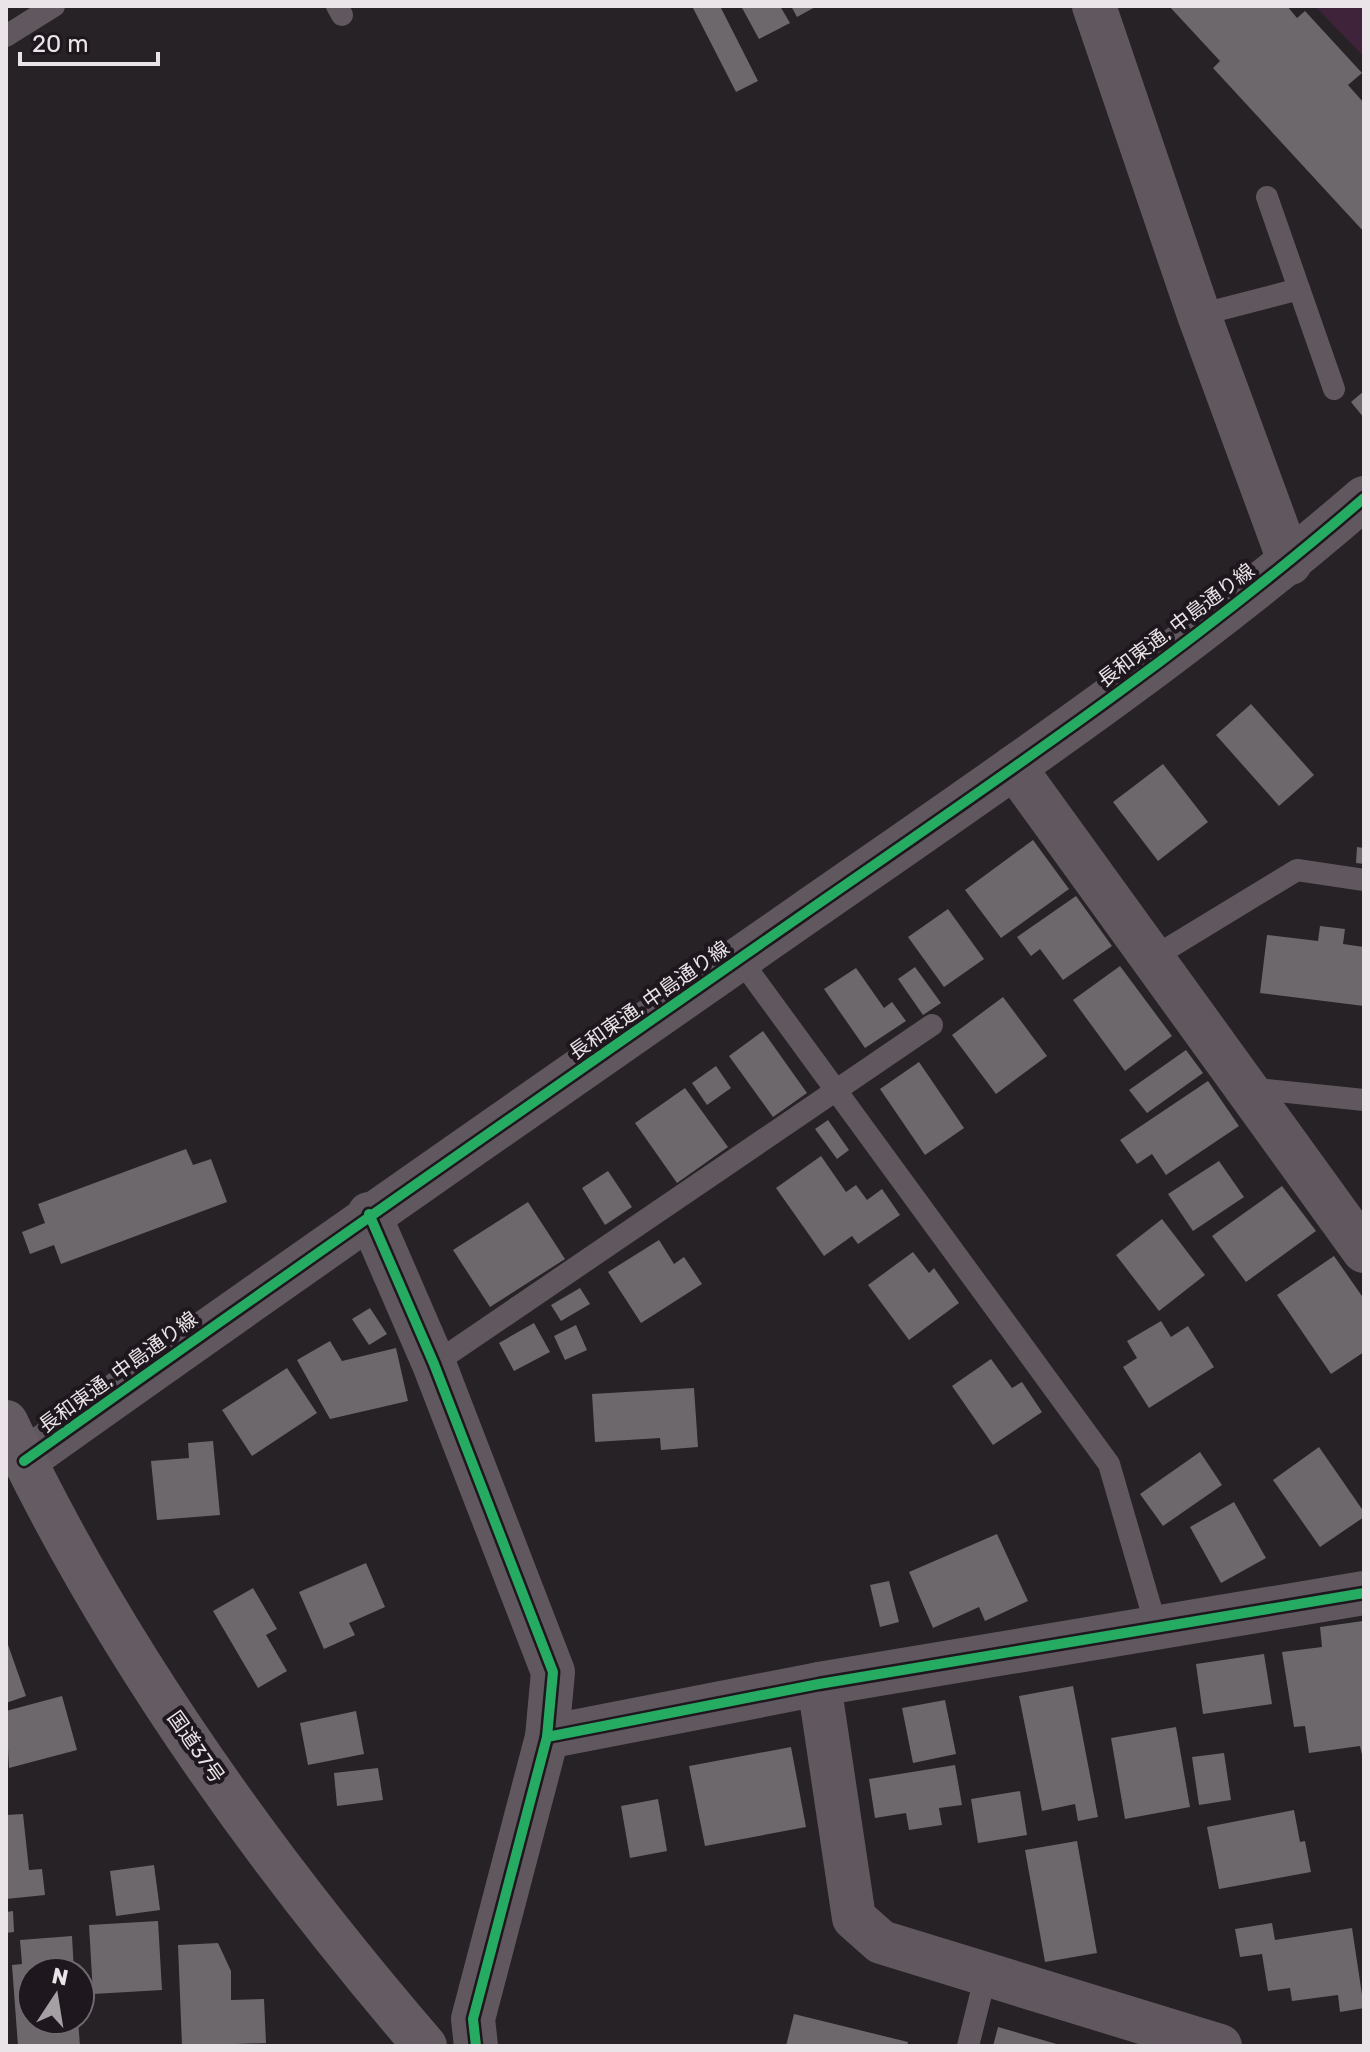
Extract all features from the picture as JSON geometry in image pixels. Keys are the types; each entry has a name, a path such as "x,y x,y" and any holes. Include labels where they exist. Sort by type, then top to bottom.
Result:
{"highway":[{"name":"国道37号","path":"15,1441 145,1673 281,1869 425,2046"}],"street":[{"path":"1094,6 1199,315 1290,563"},
{"name":"長和東通, 中島通り線","path":"15,1441 369,1214 740,959 1014,767 1290,563 1364,498"},
{"path":"1014,767 1364,1251"},
{"path":"369,1214 434,1364 553,1672 547,1737 473,2019 476,2046"},
{"path":"547,1737 819,1684 1364,1593"},
{"path":"819,1684 854,1918 881,1942 1220,2046"}],"lane":[{"path":"6,36 54,6"},
{"path":"1267,197 1334,389"},
{"path":"1199,315 1299,289"},
{"path":"1154,957 1297,870 1364,880"},
{"path":"740,959 1109,1464 1156,1626"},
{"path":"434,1364 834,1088 932,1025"},
{"path":"1248,1088 1364,1100"},
{"path":"968,2046 986,1974"}],"shaded area":[{"path":"1315,6 1364,6 1364,57"}],"building":[{"path":"720,6 758,81 736,92 693,8"},
{"path":"741,6 780,6 790,23 759,39"},
{"path":"791,6 817,6 797,17"},
{"path":"1169,6 1287,6 1297,18 1305,11 1362,73 1348,85 1364,103 1364,232 1213,68 1220,61"},
{"path":"1364,391 1364,418 1351,402"},
{"path":"1251,704 1314,775 1279,806 1216,735"},
{"path":"1163,764 1208,822 1158,861 1113,802"},
{"path":"1033,840 1069,889 1001,938 965,890"},
{"path":"1357,847 1364,848 1364,864 1356,863"},
{"path":"1076,896 1112,946 1063,980 1040,949 1031,956 1017,937"},
{"path":"948,909 984,959 944,987 908,937"},
{"path":"1320,926 1345,929 1343,944 1364,947 1364,1006 1260,993 1267,935 1318,941"},
{"path":"1120,966 1172,1036 1125,1071 1073,1000"},
{"path":"915,967 941,1003 923,1015 898,979"},
{"path":"856,968 884,1008 892,1002 906,1021 865,1048 824,989"},
{"path":"1003,997 1047,1056 996,1094 952,1035"},
{"path":"763,1031 807,1093 773,1117 729,1056"},
{"path":"1186,1050 1203,1073 1147,1113 1129,1090"},
{"path":"919,1062 964,1128 925,1155 880,1089"},
{"path":"716,1066 731,1088 707,1105 692,1083"},
{"path":"1208,1081 1239,1126 1166,1175 1152,1154 1137,1164 1120,1140"},
{"path":"685,1088 728,1147 677,1183 635,1123"},
{"path":"828,1120 849,1150 837,1159 815,1129"},
{"path":"186,1149 193,1165 211,1159 227,1202 61,1264 54,1245 30,1254 22,1232 45,1223 38,1204"},
{"path":"821,1156 846,1192 856,1185 867,1200 882,1189 900,1215 858,1244 852,1236 824,1256 776,1188"},
{"path":"1219,1161 1244,1197 1193,1231 1168,1194"},
{"path":"608,1171 632,1207 605,1225 582,1188"},
{"path":"1282,1186 1316,1231 1246,1282 1212,1236"},
{"path":"528,1202 565,1259 490,1307 453,1250"},
{"path":"1162,1219 1205,1275 1159,1311 1116,1255"},
{"path":"659,1240 674,1264 684,1257 702,1284 641,1323 608,1272"},
{"path":"913,1252 929,1273 934,1268 959,1303 909,1340 868,1285"},
{"path":"1334,1256 1364,1299 1364,1352 1331,1374 1277,1295"},
{"path":"580,1288 590,1304 561,1321 551,1305"},
{"path":"370,1308 387,1334 369,1345 352,1319"},
{"path":"1161,1321 1171,1337 1188,1326 1214,1367 1149,1408 1123,1367 1137,1358 1127,1341"},
{"path":"534,1323 550,1352 514,1371 499,1343"},
{"path":"576,1325 587,1350 565,1360 554,1336"},
{"path":"330,1341 342,1361 396,1348 408,1401 330,1419 297,1360"},
{"path":"991,1359 1012,1388 1022,1382 1042,1412 993,1445 952,1386"},
{"path":"287,1368 317,1413 252,1456 222,1410"},
{"path":"694,1388 698,1447 661,1450 660,1438 595,1442 592,1394"},
{"path":"213,1441 220,1515 157,1520 151,1461 189,1458 188,1443"},
{"path":"1319,1447 1364,1512 1364,1517 1320,1547 1273,1480"},
{"path":"1200,1452 1222,1485 1163,1526 1140,1494"},
{"path":"1234,1502 1266,1558 1221,1583 1190,1527"},
{"path":"997,1534 1028,1601 985,1621 979,1607 933,1628 909,1572"},
{"path":"366,1563 385,1607 349,1623 355,1635 324,1649 299,1592"},
{"path":"889,1581 899,1622 880,1627 870,1585"},
{"path":"253,1588 277,1629 266,1635 287,1671 258,1688 213,1611"},
{"path":"1363,1621 1364,1764 1360,1746 1309,1753 1305,1726 1294,1727 1282,1652 1322,1647 1320,1627"},
{"path":"6,1639 26,1696 6,1703"},
{"path":"1264,1654 1272,1704 1203,1714 1196,1664"},
{"path":"1073,1686 1098,1817 1078,1821 1075,1804 1042,1811 1019,1696"},
{"path":"62,1696 77,1750 9,1768 6,1711"},
{"path":"945,1700 956,1754 913,1763 902,1708"},
{"path":"356,1711 364,1754 308,1765 300,1723"},
{"path":"1176,1727 1190,1807 1125,1819 1111,1738"},
{"path":"791,1747 806,1827 705,1846 689,1766"},
{"path":"1224,1753 1231,1800 1199,1805 1192,1757"},
{"path":"955,1765 962,1805 939,1808 942,1825 909,1830 906,1813 875,1818 869,1779"},
{"path":"378,1768 383,1800 337,1806 334,1773"},
{"path":"1020,1791 1027,1835 978,1843 971,1799"},
{"path":"658,1799 667,1851 630,1858 621,1806"},
{"path":"1294,1810 1300,1842 1305,1841 1311,1872 1219,1889 1207,1827"},
{"path":"23,1814 29,1870 42,1869 45,1895 6,1899 6,1815"},
{"path":"1077,1841 1097,1953 1045,1962 1025,1850"},
{"path":"154,1865 160,1910 116,1916 110,1871"},
{"path":"13,1911 14,1932 6,1933 6,1912"},
{"path":"158,1921 162,1990 96,1994 96,1956 91,1956 89,1925"},
{"path":"1272,1923 1275,1940 1352,1928 1364,2008 1340,2012 1338,1995 1292,2001 1290,1988 1268,1991 1262,1954 1240,1957 1235,1929"},
{"path":"72,1936 73,1956 21,1956 20,1940"},
{"path":"218,1943 231,1971 231,2000 264,1999 266,2043 182,2046 178,1945"},
{"path":"12,1965 16,1965 16,2019"},
{"path":"794,2014 908,2042 907,2046 786,2046"},
{"path":"998,2027 1060,2045 1060,2046 993,2046"},
{"path":"17,2036 79,2036 80,2046 18,2046"}],"cycle path":[{"path":"24,1461 1090,713 1230,608 1364,498"},
{"path":"369,1214 434,1364 553,1672 547,1737 473,2019 476,2046"},
{"path":"547,1737 819,1684 1364,1593"}]}
